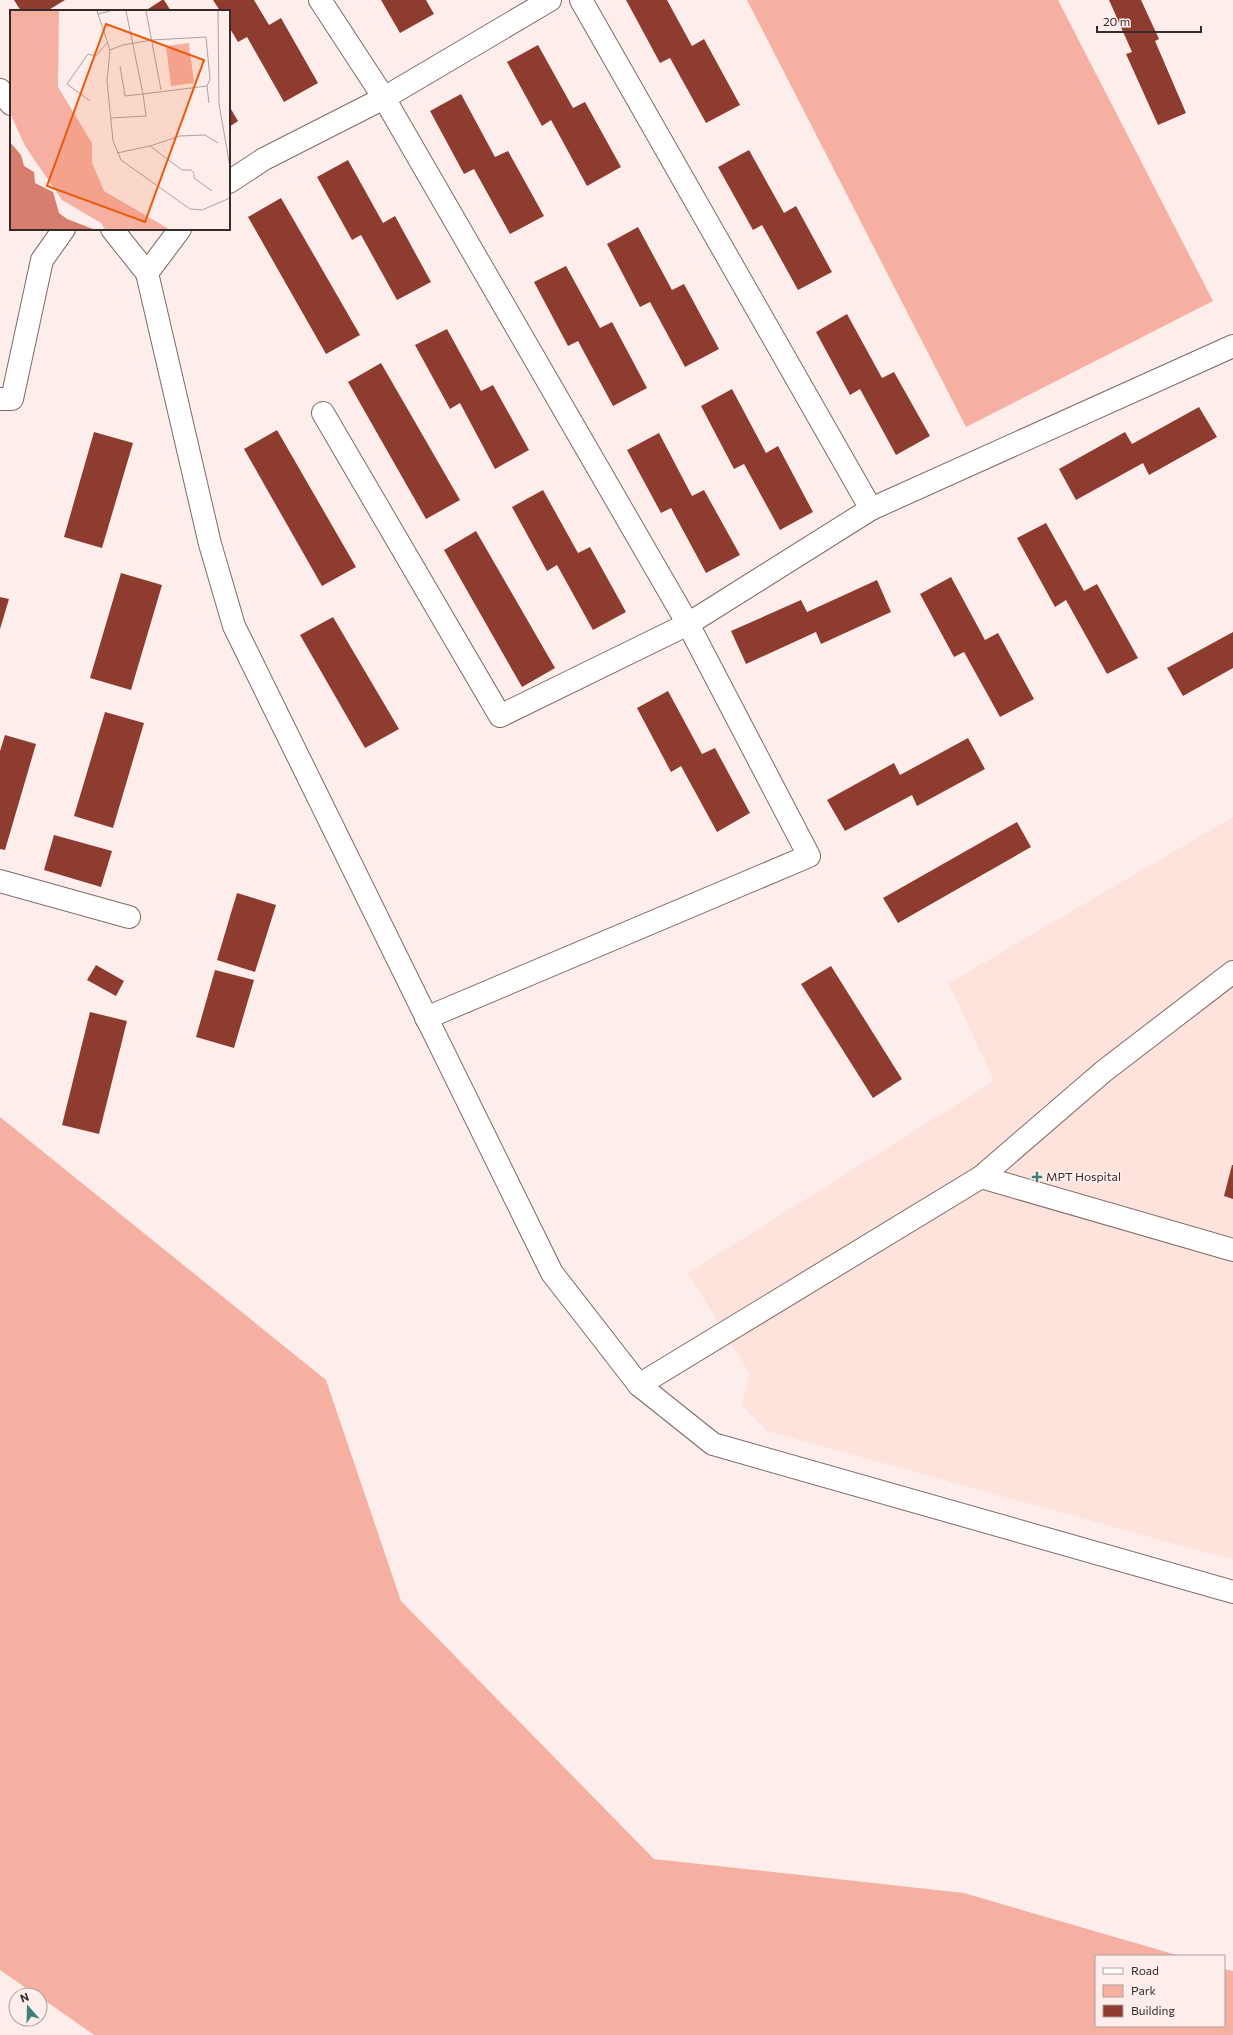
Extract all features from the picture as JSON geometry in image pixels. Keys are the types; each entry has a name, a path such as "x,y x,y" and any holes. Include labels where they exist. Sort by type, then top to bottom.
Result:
{"street":[{"path":"320,0 384,98 688,624 809,856 426,1018"},
{"path":"230,181 264,158 384,98 550,0"},
{"path":"581,0 871,509"},
{"path":"0,90 10,103"},
{"path":"0,399 12,399 42,260 63,230"},
{"path":"113,230 147,273 210,544 234,626 552,1273 639,1385 713,1444 1233,1592"},
{"path":"147,273 179,230"},
{"path":"323,413 500,716 688,624 871,509 1233,346"},
{"path":"0,881 129,917"},
{"path":"639,1385 981,1177 1104,1071 1233,972"},
{"path":"981,1177 1233,1250"}],"shaded area":[{"name":"MPT Hospital","path":"1233,817 1233,1560 767,1431 742,1405 750,1374 688,1273 994,1081 949,983"}],"green space":[{"path":"747,0 1058,0 1213,301 966,427"},
{"path":"0,1117 326,1380 401,1601 654,1859 964,1893 1177,1955 1095,1955 1095,2027 1225,2027 1225,1969 1233,1971 1233,2035 94,2035 48,2003 48,1987 24,1987 0,1970"}],"building":[{"path":"14,0 65,0 49,10 20,10"},
{"path":"164,0 170,10 147,10"},
{"path":"213,0 254,0 269,25 281,18 318,83 284,102 247,37 238,42 230,29 230,10 219,10"},
{"path":"381,0 426,0 434,14 400,33"},
{"path":"626,0 667,0 692,46 704,39 740,105 706,123 670,58 660,63"},
{"path":"1109,0 1141,0 1159,39 1155,41 1186,113 1158,125 1126,54 1132,52"},
{"path":"538,45 573,108 585,102 621,167 587,186 551,120 542,126 507,62"},
{"path":"461,94 495,157 508,151 544,216 510,234 474,169 464,174 430,111"},
{"path":"230,108 238,121 230,126"},
{"path":"749,150 784,213 796,206 832,272 798,290 762,225 753,230 718,167"},
{"path":"348,160 383,223 395,216 431,282 397,300 361,235 352,240 317,177"},
{"path":"281,198 360,335 326,354 248,217"},
{"path":"638,227 672,290 684,284 719,349 685,367 650,302 640,307 607,244"},
{"path":"566,266 600,328 612,322 647,388 613,406 578,341 568,346 534,282"},
{"path":"847,314 882,378 894,372 930,436 896,455 860,389 850,395 816,332"},
{"path":"447,329 481,391 493,385 529,450 495,469 460,403 450,409 415,345"},
{"path":"381,363 460,500 426,519 348,382"},
{"path":"732,389 766,453 778,446 813,512 780,530 744,464 734,469 701,406"},
{"path":"1199,407 1217,437 1149,475 1143,463 1076,500 1059,469 1125,432 1132,444"},
{"path":"277,430 356,567 322,586 244,449"},
{"path":"94,432 133,443 102,548 64,537"},
{"path":"659,433 692,496 704,490 740,555 706,573 671,508 661,513 627,450"},
{"path":"543,490 578,553 590,547 626,612 593,630 557,565 547,571 512,507"},
{"path":"1046,523 1084,591 1097,584 1138,658 1107,674 1066,600 1055,607 1017,538"},
{"path":"476,531 555,668 522,687 444,550"},
{"path":"121,573 162,585 131,690 90,678"},
{"path":"951,577 985,640 998,633 1034,699 1000,717 964,652 954,657 920,594"},
{"path":"877,580 891,612 821,644 816,632 746,664 731,631 801,600 807,612"},
{"path":"0,597 9,599 0,629"},
{"path":"333,617 399,729 365,748 300,635"},
{"path":"1233,632 1233,668 1183,696 1167,668"},
{"path":"668,691 702,754 715,748 750,813 717,832 681,766 671,772 637,708"},
{"path":"105,712 144,723 113,828 74,816"},
{"path":"5,735 36,744 5,850 0,849 0,751"},
{"path":"968,738 985,769 917,806 912,795 845,831 827,800 894,763 900,775"},
{"path":"1017,822 1031,847 898,923 883,898"},
{"path":"54,835 112,851 101,887 44,870"},
{"path":"237,893 276,905 255,972 217,960"},
{"path":"96,965 124,981 116,996 87,980"},
{"path":"831,966 902,1079 873,1098 801,984"},
{"path":"215,970 254,980 234,1048 196,1037"},
{"path":"90,1012 127,1021 99,1134 62,1125"},
{"path":"1233,1165 1233,1199 1224,1196"}],"place":[{"name":"MPT Hospital","path":"1037,1177"}]}
